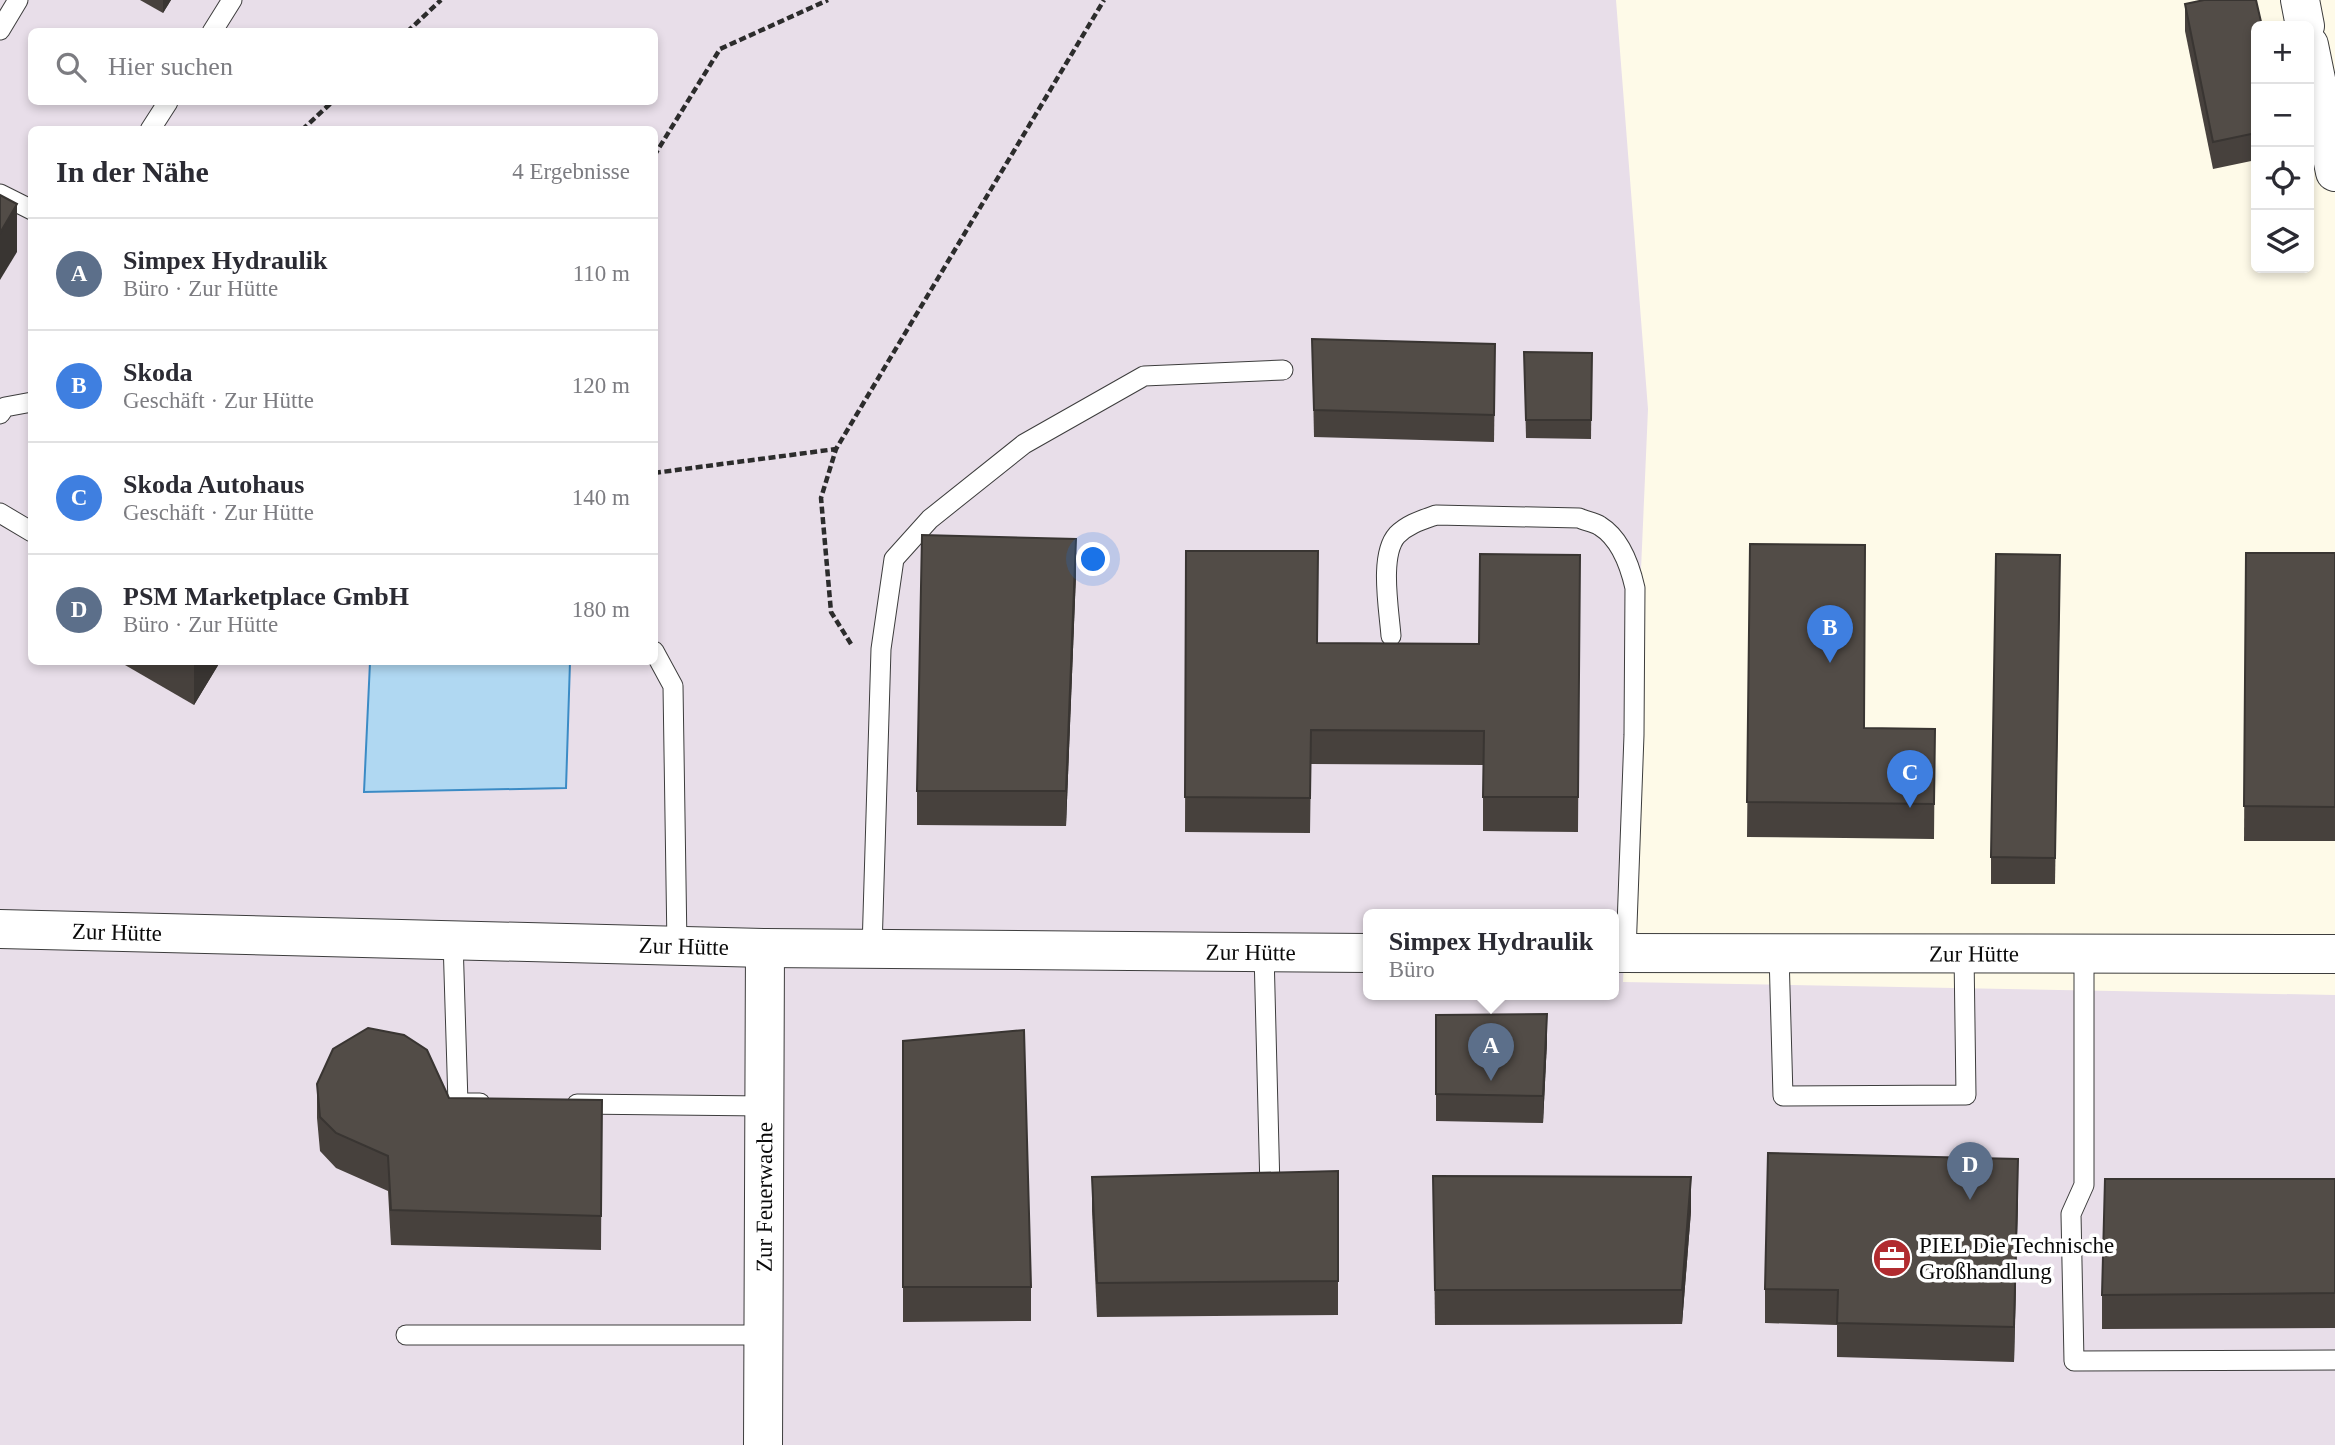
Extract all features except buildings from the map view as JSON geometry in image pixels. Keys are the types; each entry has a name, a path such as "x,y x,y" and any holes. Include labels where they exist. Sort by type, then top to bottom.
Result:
{"street":[{"path":"2300,0 2304,21"},
{"path":"2314,59 2327,95 2335,172"},
{"name":"Zur Hütte","path":"0,929 765,948 1363,953"},
{"name":"Zur Feuerwache","path":"763,1445 765,948"},
{"name":"Zur Hütte","path":"1620,953 2335,954"}],"lane":[{"path":"0,30 18,0"},
{"path":"214,28 232,0"},
{"path":"152,126 165,105"},
{"path":"0,194 28,208"},
{"path":"872,949 881,649 894,559 930,519 1024,444 1144,376 1283,370"},
{"path":"0,414 5,407 28,403"},
{"path":"0,513 28,530"},
{"path":"1391,636 1387,557 1396,536 1414,522 1436,515 1579,518 1600,526 1619,545 1630,566 1635,588 1634,735 1620,953"},
{"path":"658,658 673,686 677,946"},
{"path":"453,940 458,1103 500,1103"},
{"path":"1264,952 1270,1189"},
{"path":"1779,954 1783,1096 1966,1095 1964,954"},
{"path":"2084,954 2084,1185 2071,1214 2074,1361 2335,1360"},
{"path":"556,1104 765,1106"},
{"path":"406,1335 764,1335"}],"path":[{"path":"411,28 440,0"},
{"path":"658,150 720,49 828,0"},
{"path":"880,690 831,612 821,498 835,449 1104,0"},
{"path":"306,126 329,105"},
{"path":"658,471 835,449"}],"shaded area":[{"path":"0,0 1616,0 1648,409 1623,982 2335,995 2335,1445 0,1445"}],"water":[{"path":"370,665 570,665 566,788 364,792"}],"place":[{"name":"Skoda","path":"1830,663"},
{"name":"Skoda Autohaus","path":"1910,808"},
{"name":"Simpex Hydraulik","path":"1491,1081"},
{"name":"PSM Marketplace GmbH","path":"1970,1200"},
{"name":"PIEL Die Technische Großhandlung","path":"1892,1258"}]}
